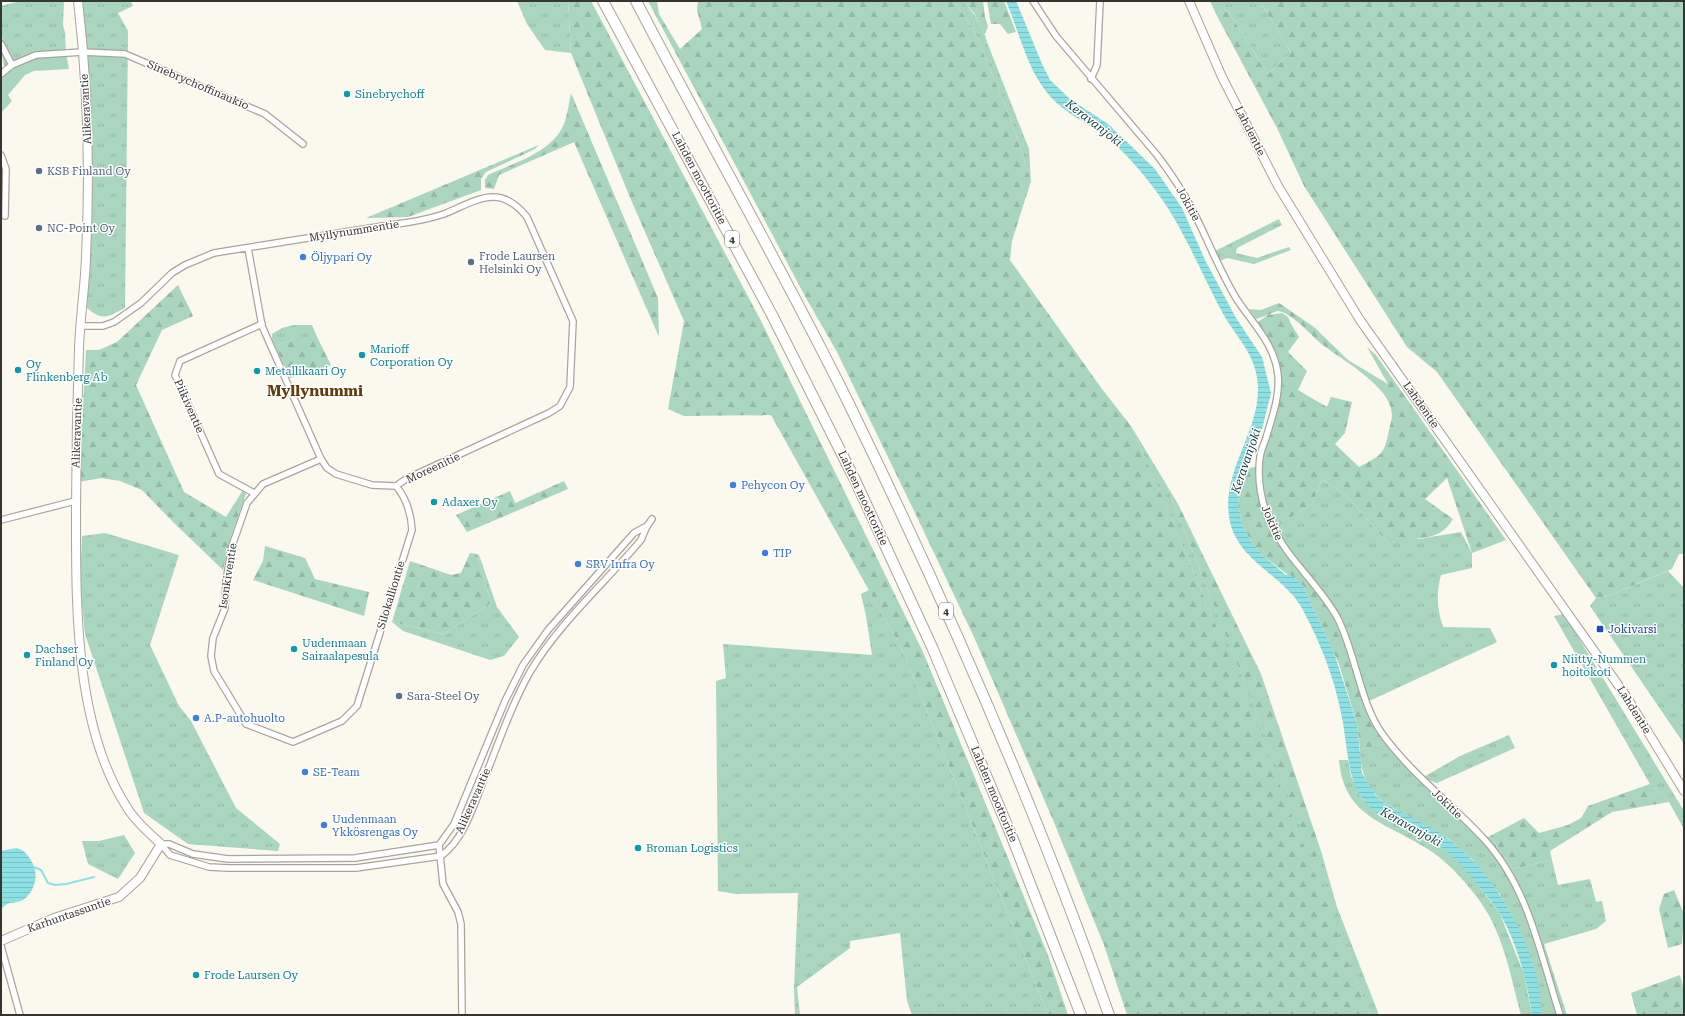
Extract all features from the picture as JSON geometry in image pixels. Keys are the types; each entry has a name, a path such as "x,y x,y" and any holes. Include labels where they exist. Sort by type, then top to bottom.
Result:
{"highway":[{"name":"Lahden moottoritie","path":"603,1 772,313 855,480 932,647 1012,837 1081,1015"},
{"name":"4","path":"636,1 797,302 880,470 959,640 1038,826 1110,1015"}],"street":[{"name":"Alikeravantie","path":"78,1 89,139 86,257 80,326 75,501 75,586 83,679 96,733 112,779 129,811 170,855 209,867 228,868 356,868 441,856 449,850 462,830 513,708 531,672 569,619 641,540 652,519"},
{"name":"Jokitie","path":"1033,1 1056,36 1157,155 1172,175 1190,204 1236,298 1274,354 1278,377 1276,408 1260,456 1260,487 1265,511 1283,547 1336,616 1352,652 1367,702 1379,730 1396,751 1484,839 1500,859 1530,918 1560,1015"},
{"path":"1091,79 1097,64 1100,1"},
{"name":"Lahdentie","path":"1189,1 1222,77 1278,186 1360,320 1626,696 1684,792"},
{"path":"1,44 12,65"},
{"name":"Sinebrychoffinaukio","path":"1,74 12,65 36,55 83,52 125,54 265,114 303,144"},
{"path":"1,155 6,169 5,216"},
{"name":"Myllynummentie","path":"80,326 103,326 114,322 141,302 172,273 200,258 214,253 414,222 444,213 484,197 501,198 520,208 527,217 573,321"},
{"name":"Moreenitie","path":"248,248 262,324 321,459 327,468 336,474 372,485 396,486 535,421 560,406 570,387 573,321"},
{"name":"Piikiventie","path":"254,492 219,474 175,374 180,361 262,324"},
{"name":"Isonkiventie","path":"321,459 263,484 254,492 247,503 232,546 226,581 225,608 213,638 210,656 214,670 246,724 293,742 342,720 356,706"},
{"name":"Silokalliontie","path":"356,706 412,530 411,513 402,493 396,486"},
{"path":"1,520 75,501"},
{"name":"Alikeravantie","path":"439,845 454,824 508,695 534,649 563,612 634,533 647,526"},
{"path":"160,844 169,844 193,854 228,859 355,858 439,845 443,884 458,912 461,924 462,1015"},
{"name":"Karhuntassuntie","path":"1,941 54,918 119,897 140,878 160,844"},
{"path":"1,946 20,1015"}],"green space":[{"path":"20,1 64,1 63,26 65,32 66,53 5,71 1,49 6,47 1,36 1,6"},
{"path":"77,1 131,1 133,6 118,13 128,31 125,308 106,316 97,315 87,308 90,256 89,139"},
{"path":"517,1 568,1 571,53 545,50 527,24"},
{"path":"568,1 591,1 760,319 923,652 1048,955 1068,1015 1048,1015 904,653 771,415 684,416 668,409 684,321 631,200 571,53"},
{"path":"648,1 657,1 659,14 680,49 702,29 697,10 698,1 954,1 973,28 1011,120 1031,181 1012,241 1010,260 1102,389 1131,426 1235,672 1370,1015 1127,1015 1104,945 1053,820 974,637 837,352 806,298"},
{"path":"954,1 963,1 981,25 986,36 1029,149 1031,181 1011,120 973,28"},
{"path":"963,1 983,1 988,26 985,34 974,13"},
{"path":"987,1 1004,1 1016,32 1008,34 1000,24 991,24"},
{"path":"1210,1 1260,1 1291,53 1268,74 1228,11 1216,14"},
{"path":"1260,1 1684,1 1684,554 1679,554 1672,569 1608,596 1596,598 1437,372 1407,347 1304,186 1277,128 1216,14 1228,11 1268,74 1291,53"},
{"path":"66,53 69,69 34,71 25,75 8,95 12,101 1,113 1,74 16,63 24,60 39,56"},
{"path":"571,93 658,298 659,337 574,142 499,175 494,189 485,188 485,180 488,175 533,155 553,140 565,121"},
{"path":"539,145 535,149 486,172 481,179 481,190 408,217 366,218"},
{"path":"1279,219 1282,225 1237,248 1236,253 1257,258 1289,247 1291,250 1254,264 1227,258 1217,262 1213,252"},
{"path":"178,285 193,316 162,330 136,385 184,492 226,517 243,490 246,494 231,536 223,570 142,490 120,481 101,478 79,482 86,350 99,350 117,342"},
{"path":"1279,303 1314,327 1348,360 1388,384 1367,347 1376,355 1506,540 1472,553 1447,478 1425,499 1453,519 1440,533 1432,536 1388,543 1347,496 1322,479 1312,504 1273,528 1336,616 1367,702 1389,743 1360,749 1357,724 1339,664 1303,586 1263,556 1252,543 1242,525 1238,504 1240,488 1249,468 1260,466 1275,409 1277,394 1277,365 1274,353 1255,324 1268,315 1256,319 1249,309 1261,310","holes":["1277,311 1289,315 1323,345 1365,375 1384,394 1390,405 1392,417 1385,445 1377,457 1359,467 1335,444 1345,433 1352,402 1331,397 1327,407 1298,390 1307,371 1288,352 1299,337 1288,317 1282,313 1268,315"]},
{"path":"294,325 312,325 318,339 294,339 275,346 272,339 272,334 282,328"},
{"path":"294,339 318,339 331,365 312,373 290,378 275,346"},
{"path":"1131,426 1166,484 1314,858 1321,851 1337,907 1379,1015 1370,1015 1194,572"},
{"path":"1322,479 1347,496 1388,543 1402,539 1419,539 1461,532 1472,553 1472,568 1441,575 1438,588 1438,601 1439,614 1443,627 1490,628 1497,642 1367,702 1272,528 1312,504"},
{"path":"564,481 568,489 467,532 456,515 510,491 515,503"},
{"path":"1166,484 1178,504 1261,674 1321,851 1314,859"},
{"path":"105,533 179,555 150,645 179,706 191,721 236,808 280,844 278,851 188,844 144,813 85,634 80,586 82,536"},
{"path":"265,546 305,558 315,579 369,592 364,616 253,580 263,561"},
{"path":"470,553 477,554 491,603 444,634 392,622 410,561 451,575 461,573"},
{"path":"477,554 479,555 497,607 519,637 504,656 490,660 403,631 392,622 444,634 491,603"},
{"path":"1668,571 1684,588 1684,744 1590,606 1596,598 1608,596"},
{"path":"869,590 904,653 1048,1015 912,1015 907,1001 900,933 850,941 850,948 797,987 800,1015 795,1015 794,988 798,893 736,894 718,891 716,681 726,678 723,644 872,655 861,594"},
{"path":"1564,614 1684,811 1684,829 1669,802 1650,784 1554,616"},
{"path":"1509,735 1515,748 1437,783 1423,778 1484,839 1490,836 1513,869 1552,860 1558,885 1590,879 1596,902 1602,901 1606,921 1596,929 1544,944 1567,1015 1542,1015 1532,961 1509,910 1499,893 1472,859 1448,838 1384,803 1369,785 1361,765 1360,749 1389,743 1422,778 1460,756"},
{"path":"1339,760 1348,760 1351,776 1362,799 1415,834 1433,842 1448,852 1459,861 1492,903 1500,914 1524,974 1532,1015 1521,1015 1509,968 1499,938 1493,923 1476,896 1459,876 1440,858 1411,839 1369,816 1358,806 1349,794 1342,779"},
{"path":"1650,784 1669,802 1612,812 1550,851 1552,860 1513,869 1490,836 1524,818 1539,833 1568,825 1581,818 1588,806"},
{"path":"124,835 135,853 118,879 88,864 82,841 99,841"},
{"path":"1674,890 1684,914 1682,944 1668,948 1659,909 1664,894"},
{"path":"1680,975 1684,990 1684,1015 1637,1015 1631,993"}],"water":[{"name":"Keravanjoki","path":"1006,1 1016,1 1050,80 1070,99 1108,124 1155,169 1182,208 1205,260 1236,318 1262,357 1271,393 1262,429 1240,488 1238,503 1242,525 1252,543 1263,556 1286,575 1291,575 1303,586 1334,653 1357,724 1362,773 1376,796 1384,803 1447,838 1463,851 1492,884 1504,902 1525,942 1538,982 1542,1015 1532,1015 1524,975 1516,948 1505,923 1490,900 1462,866 1448,852 1426,838 1382,816 1372,809 1357,790 1351,772 1338,700 1326,660 1315,635 1303,610 1295,598 1243,548 1235,536 1230,522 1228,501 1231,481 1252,423 1257,404 1258,384 1250,356 1225,317 1180,229 1155,189 1117,146 1052,99 1038,80 1027,58"},
{"path":"16,848 26,853 33,864 36,874 33,889 23,900 7,904 1,909 1,851"}],"waterway":[{"path":"34,867 41,870 48,883 55,885 66,884 94,877"}],"place":[{"name":"Sinebrychoff","path":"347,94"},
{"name":"KSB Finland Oy","path":"39,171"},
{"name":"NC-Point Oy","path":"39,228"},
{"name":"Öljypari Oy","path":"303,257"},
{"name":"Frode Laursen Helsinki Oy","path":"471,262"},
{"name":"Marioff Corporation Oy","path":"362,355"},
{"name":"Oy Flinkenberg Ab","path":"18,370"},
{"name":"Metallikaari Oy","path":"257,371"},
{"name":"Pehycon Oy","path":"733,485"},
{"name":"Adaxer Oy","path":"434,502"},
{"name":"TIP","path":"765,553"},
{"name":"SRV Infra Oy","path":"578,564"},
{"name":"Jokivarsi","path":"1600,629"},
{"name":"Uudenmaan Sairaalapesula","path":"294,649"},
{"name":"Dachser Finland Oy","path":"27,655"},
{"name":"Niitty-Nummen hoitokoti","path":"1554,665"},
{"name":"Sara-Steel Oy","path":"399,696"},
{"name":"A.P-autohuolto","path":"196,718"},
{"name":"SE-Team","path":"305,772"},
{"name":"Uudenmaan Ykkösrengas Oy","path":"324,825"},
{"name":"Broman Logistics","path":"638,848"},
{"name":"Frode Laursen Oy","path":"196,975"}],"district":[{"name":"Myllynummi","path":"315,391"}]}
